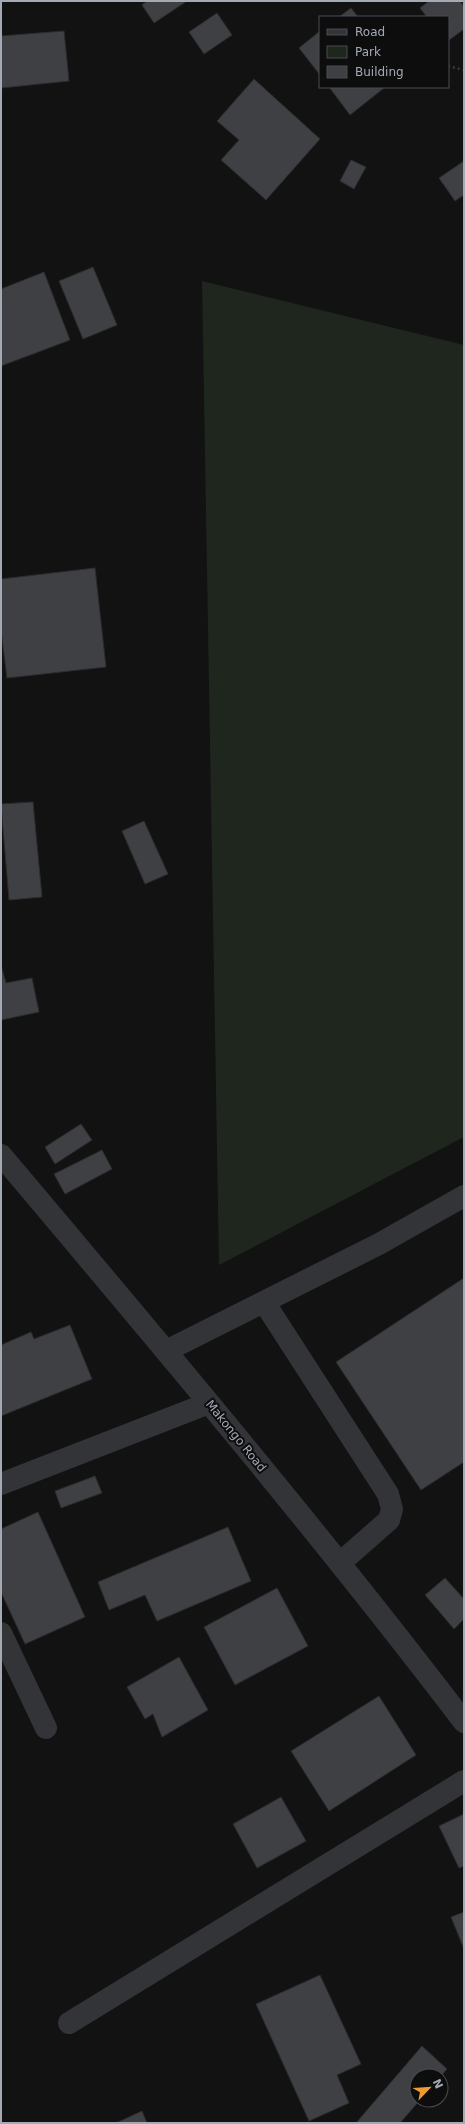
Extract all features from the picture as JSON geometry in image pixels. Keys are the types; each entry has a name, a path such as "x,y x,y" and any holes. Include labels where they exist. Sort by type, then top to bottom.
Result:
{"street":[{"name":"Makongo Road","path":"1,1155 210,1403 376,1606 464,1722"},
{"path":"166,1351 380,1244 464,1196"},
{"path":"264,1302 388,1494 392,1509 389,1520 340,1563"},
{"path":"1,1484 210,1403"},
{"path":"1,1633 46,1728"},
{"path":"69,2022 464,1780"}],"path":[{"path":"449,66 464,70"}],"green space":[{"path":"202,281 464,345 464,1137 219,1265"}],"building":[{"path":"147,1 187,1 154,23 142,5"},
{"path":"429,1 460,1 464,7 464,29 449,40 449,16 426,16 420,8"},
{"path":"351,8 357,16 340,16"},
{"path":"217,13 232,35 204,54 189,32"},
{"path":"64,31 69,81 1,88 1,36"},
{"path":"319,32 319,74 299,48"},
{"path":"254,79 320,139 266,200 221,160 239,140 217,121"},
{"path":"330,88 384,88 350,115"},
{"path":"351,160 366,167 354,189 340,181"},
{"path":"464,161 464,195 455,201 439,178"},
{"path":"93,267 117,325 83,339 59,281"},
{"path":"44,272 70,340 1,366 1,289"},
{"path":"95,568 106,667 7,678 1,630 1,579"},
{"path":"33,802 42,897 9,900 1,804"},
{"path":"144,821 168,874 145,884 122,831"},
{"path":"1,965 6,983 32,978 39,1012 1,1020"},
{"path":"81,1124 92,1140 55,1164 45,1147"},
{"path":"102,1150 112,1169 65,1194 54,1174"},
{"path":"464,1278 464,1462 421,1490 336,1362"},
{"path":"70,1325 92,1379 1,1416 1,1345 31,1332 34,1339"},
{"path":"95,1476 102,1493 61,1508 55,1491"},
{"path":"38,1512 85,1617 25,1644 1,1592 1,1529"},
{"path":"228,1527 251,1581 157,1621 145,1595 109,1610 98,1582"},
{"path":"445,1578 464,1599 464,1619 454,1629 425,1595"},
{"path":"277,1588 308,1646 235,1685 204,1627"},
{"path":"179,1657 208,1710 162,1737 153,1714 145,1719 127,1687"},
{"path":"379,1696 416,1755 329,1811 291,1751"},
{"path":"281,1797 306,1841 257,1868 233,1824"},
{"path":"464,1814 464,1866 459,1868 439,1826"},
{"path":"464,1912 464,1949 451,1917"},
{"path":"320,1975 361,2064 337,2075 349,2103 309,2121 256,2004"},
{"path":"422,2046 446,2068 409,2068 409,2108 413,2108 400,2123 356,2123"},
{"path":"142,2111 147,2123 116,2123"}]}
